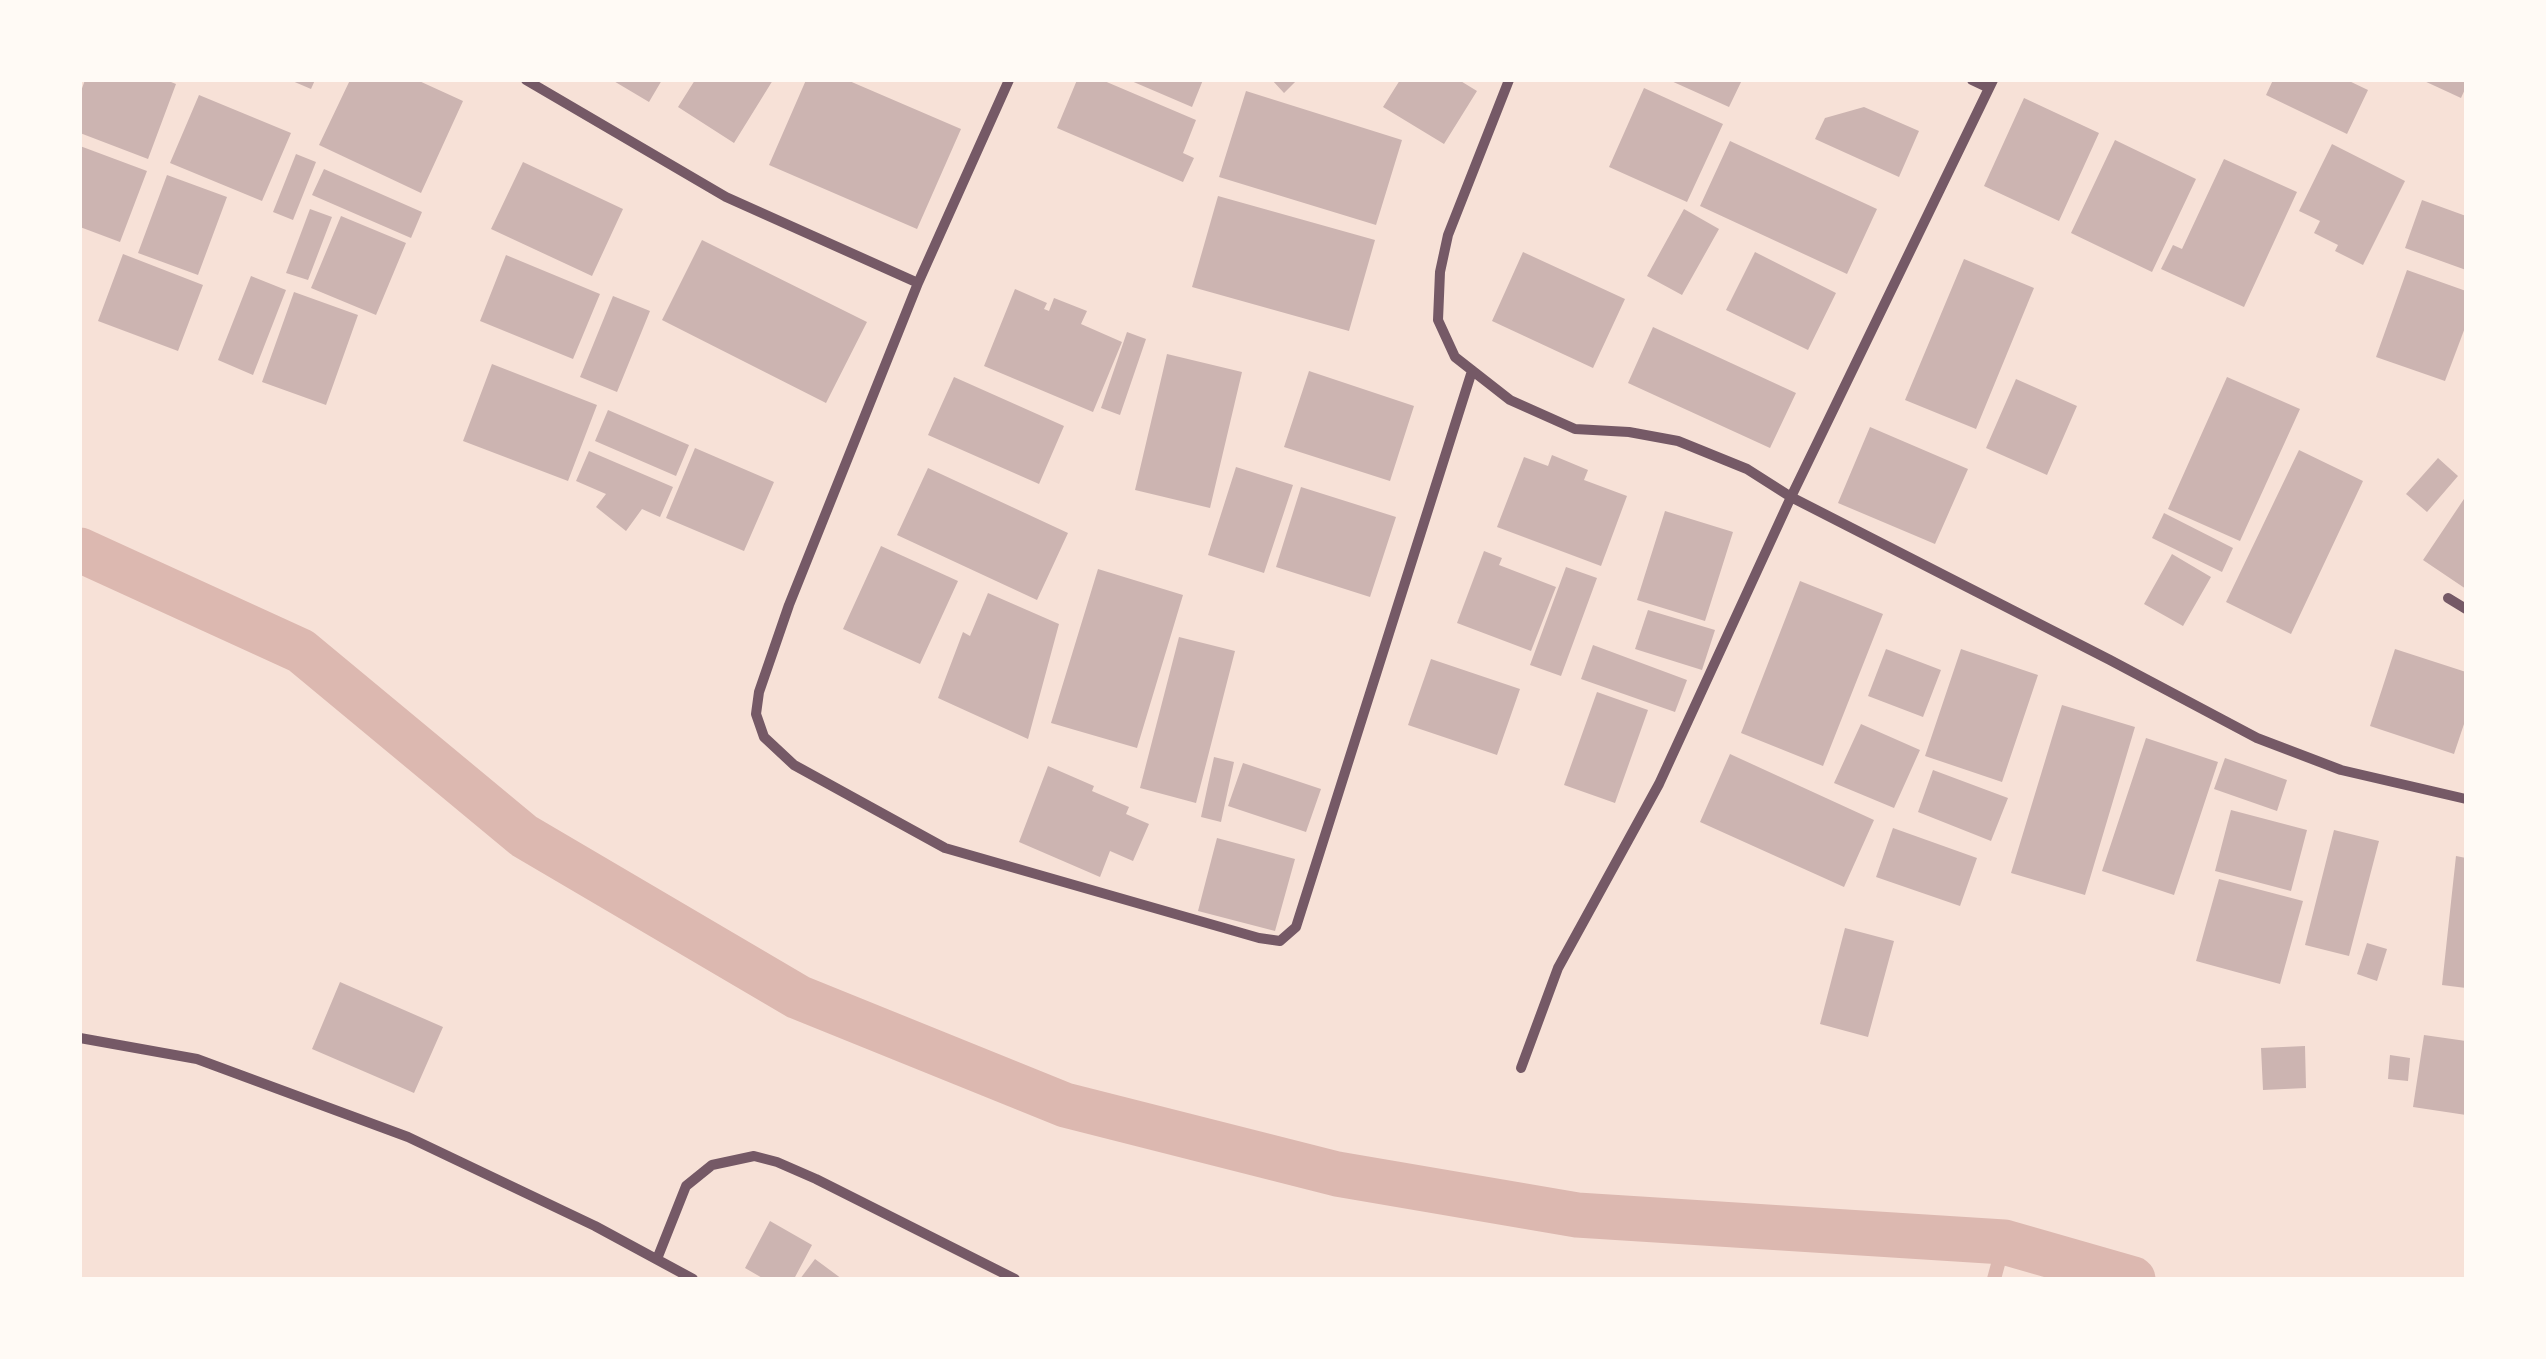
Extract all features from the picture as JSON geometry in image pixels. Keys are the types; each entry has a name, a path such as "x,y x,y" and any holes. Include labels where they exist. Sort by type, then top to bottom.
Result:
{"street":[{"path":"526,80 726,196 918,284"},
{"path":"1009,80 918,284 789,605 759,692 756,714 764,737 794,765 945,848 1280,941 1296,928 1472,371"},
{"path":"1510,80 1448,236 1440,272 1438,320 1455,357 1510,400 1575,429 1629,432 1678,441 1747,469 1791,497 2257,738 2341,770 2466,799"},
{"path":"1520,1068 1558,968 1659,784 1791,497 1991,84 1972,80"},
{"path":"2448,598 2466,609"},
{"path":"80,1038 197,1059 408,1137 596,1226 693,1279"},
{"path":"656,1260 686,1186 712,1165 754,1156 816,1179 1014,1279"}],"building":[{"path":"85,80 166,80 176,84 148,159 80,133 80,94"},
{"path":"290,80 315,80 311,89"},
{"path":"350,80 417,80 463,101 421,193 319,145"},
{"path":"612,80 662,80 649,102"},
{"path":"695,80 773,80 734,143 678,107"},
{"path":"806,80 847,80 961,129 917,229 769,165"},
{"path":"1077,80 1102,80 1196,120 1183,153 1194,158 1183,182 1057,128"},
{"path":"1129,80 1203,80 1192,107"},
{"path":"1272,80 1297,80 1284,93"},
{"path":"1400,80 1459,80 1477,91 1444,144 1383,107"},
{"path":"1669,80 1742,80 1729,107"},
{"path":"2273,80 2347,80 2368,90 2347,134 2266,95"},
{"path":"2422,80 2466,80 2466,87 2461,98"},
{"path":"1644,88 1723,124 1687,202 1609,167"},
{"path":"1246,91 1402,140 1376,225 1219,177"},
{"path":"199,95 291,133 262,201 170,163"},
{"path":"2024,98 2099,133 2059,221 1984,186"},
{"path":"1864,107 1919,131 1899,177 1815,139 1825,118"},
{"path":"2115,140 2196,179 2152,272 2071,233"},
{"path":"1730,141 1877,209 1847,274 1700,206"},
{"path":"2332,144 2405,181 2363,265 2335,251 2338,245 2314,233 2320,221 2299,211"},
{"path":"80,146 147,171 120,242 80,227"},
{"path":"296,154 316,162 293,220 273,212"},
{"path":"2224,159 2297,192 2244,307 2161,269 2173,245 2182,249"},
{"path":"523,162 623,209 592,276 491,229"},
{"path":"324,169 422,212 411,238 312,195"},
{"path":"167,175 227,197 198,275 138,253"},
{"path":"1218,196 1375,240 1349,331 1192,287"},
{"path":"2422,200 2466,216 2466,270 2405,248"},
{"path":"310,209 332,217 308,280 286,273"},
{"path":"1684,209 1719,229 1682,295 1647,276"},
{"path":"341,216 406,243 376,315 311,288"},
{"path":"702,240 867,322 826,403 662,320"},
{"path":"1523,252 1625,299 1593,368 1492,321"},
{"path":"1755,252 1836,293 1808,350 1726,310"},
{"path":"123,254 203,285 178,351 98,321"},
{"path":"506,255 600,294 573,359 480,321"},
{"path":"1964,259 2034,288 1976,429 1905,400"},
{"path":"2407,270 2466,291 2466,325 2445,381 2376,357"},
{"path":"251,276 286,290 253,375 218,360"},
{"path":"1015,289 1047,303 1044,309 1049,311 1054,298 1087,311 1081,324 1122,342 1093,412 984,366"},
{"path":"294,292 358,315 326,405 262,382"},
{"path":"613,296 650,311 617,392 580,377"},
{"path":"1653,327 1796,393 1770,448 1628,383"},
{"path":"1127,332 1146,339 1120,415 1101,408"},
{"path":"1167,354 1242,372 1210,508 1135,490"},
{"path":"492,364 597,405 568,481 463,441"},
{"path":"1309,371 1414,406 1390,481 1284,447"},
{"path":"954,377 1064,426 1039,484 928,435"},
{"path":"2227,377 2300,409 2240,541 2168,509"},
{"path":"2016,379 2077,406 2047,475 1986,448"},
{"path":"608,410 689,445 676,476 595,441"},
{"path":"1870,427 1968,469 1935,544 1838,503"},
{"path":"695,448 774,482 744,551 666,518"},
{"path":"2299,450 2363,481 2291,634 2226,602"},
{"path":"589,451 673,487 660,517 642,509 626,531 596,507 606,494 576,481"},
{"path":"1552,455 1588,470 1584,480 1627,496 1601,566 1497,527 1524,457 1548,466"},
{"path":"2438,458 2458,476 2427,512 2406,494"},
{"path":"1236,467 1293,485 1264,573 1208,555"},
{"path":"928,468 1068,533 1037,600 897,535"},
{"path":"1301,487 1396,517 1370,597 1276,567"},
{"path":"2466,496 2466,589 2423,560"},
{"path":"1665,511 1733,532 1705,621 1637,600"},
{"path":"2164,513 2233,548 2222,572 2152,538"},
{"path":"881,546 958,581 920,664 843,629"},
{"path":"1484,551 1502,558 1499,565 1556,587 1531,651 1457,623"},
{"path":"2172,554 2211,577 2183,626 2144,604"},
{"path":"1566,567 1597,578 1561,676 1530,665"},
{"path":"1098,569 1183,595 1137,748 1051,723"},
{"path":"1800,581 1883,614 1823,766 1741,733"},
{"path":"988,593 1059,624 1028,739 938,698 963,632 970,636"},
{"path":"1648,610 1715,630 1702,670 1635,649"},
{"path":"1179,637 1235,651 1196,803 1140,788"},
{"path":"1593,645 1687,680 1675,712 1581,679"},
{"path":"1886,649 1941,670 1923,717 1868,696"},
{"path":"1961,649 2038,675 2002,782 1925,756"},
{"path":"2395,649 2466,672 2466,718 2454,754 2370,726"},
{"path":"1431,659 1520,689 1497,755 1408,725"},
{"path":"1597,692 1648,710 1615,803 1564,785"},
{"path":"2062,705 2135,727 2085,895 2011,873"},
{"path":"1861,724 1920,750 1894,808 1834,783"},
{"path":"2146,738 2218,762 2174,895 2102,871"},
{"path":"1730,754 1874,820 1844,887 1700,822"},
{"path":"1214,757 1234,762 1221,822 1201,817"},
{"path":"2225,758 2287,780 2277,811 2214,789"},
{"path":"1243,763 1321,789 1306,832 1228,806"},
{"path":"1048,766 1094,786 1092,791 1129,807 1126,814 1149,824 1133,861 1110,851 1100,877 1019,842"},
{"path":"1933,770 2008,798 1991,841 1918,812"},
{"path":"2231,810 2307,830 2291,891 2215,871"},
{"path":"1893,828 1977,858 1960,906 1876,877"},
{"path":"2334,830 2379,841 2349,956 2305,945"},
{"path":"1217,838 1295,859 1275,931 1198,911"},
{"path":"2456,856 2466,858 2466,988 2442,985"},
{"path":"2219,879 2303,901 2280,984 2196,961"},
{"path":"1845,928 1894,941 1868,1037 1820,1024"},
{"path":"2367,943 2387,949 2377,981 2357,974"},
{"path":"340,982 443,1027 414,1093 312,1049"},
{"path":"2424,1035 2466,1041 2466,1115 2413,1107"},
{"path":"2305,1046 2306,1088 2263,1090 2261,1048"},
{"path":"2390,1055 2410,1058 2408,1081 2388,1079"},
{"path":"770,1221 812,1245 794,1279 764,1279 745,1268"},
{"path":"815,1259 842,1279 800,1279"}],"waterway":[{"path":"80,550 301,651 524,836 798,997 1065,1105 1337,1174 1577,1215 2004,1242 2133,1279"},
{"path":"1994,1279 2004,1242"}]}
